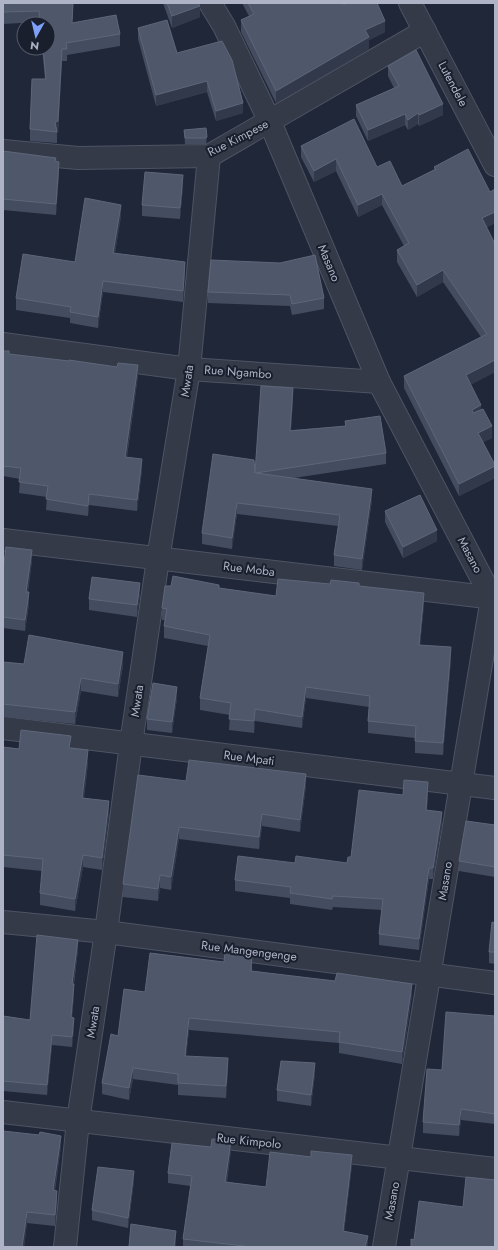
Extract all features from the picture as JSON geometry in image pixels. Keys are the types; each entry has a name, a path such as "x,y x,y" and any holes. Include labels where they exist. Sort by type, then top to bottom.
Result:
{"street":[{"name":"Masano","path":"210,3 224,26 270,122 379,382 494,598 461,783 400,1158 384,1247"},
{"name":"Lutendele","path":"410,3 495,165"},
{"name":"Rue Kimpese","path":"3,151 78,158 209,156 425,31"},
{"name":"Mwata","path":"65,1247 78,1121 106,932 131,744 158,559 189,369 209,156"},
{"name":"Rue Ngambo","path":"3,344 189,369 379,382"},
{"name":"Rue Moba","path":"3,540 494,598"},
{"name":"Rue Mpati","path":"3,728 495,788"},
{"name":"Rue Mangengenge","path":"3,922 106,932 495,983"},
{"name":"Rue Kimpolo","path":"3,1112 495,1169"}],"building":[{"path":"3,3 73,3 72,23 116,15 120,34 66,43 67,49 62,49 58,121 55,122 57,132 30,129 32,79 46,79 44,56 56,56 56,16 39,16 39,11 3,12"},
{"path":"167,3 198,3 200,6 172,16"},
{"path":"248,3 342,3 343,5 348,3 377,3 385,21 365,30 369,37 276,91 241,20 254,14"},
{"path":"167,20 177,53 222,41 232,60 243,103 216,111 207,81 156,95 138,28"},
{"path":"416,50 443,104 419,115 418,113 408,120 405,114 368,130 356,105 399,86 388,66"},
{"path":"354,119 377,167 390,161 402,186 436,169 434,167 468,149 490,192 495,189 495,212 482,218 495,244 495,360 466,375 481,405 472,410 473,413 483,409 492,426 478,433 495,466 459,484 404,376 487,334 443,270 417,285 397,250 409,243 382,194 358,205 336,159 314,171 301,146"},
{"path":"206,128 206,138 185,138 184,130"},
{"path":"3,151 56,158 55,161 59,162 56,204 3,199"},
{"path":"145,172 183,175 180,208 142,205"},
{"path":"85,198 121,205 113,253 185,262 183,291 103,281 98,317 70,312 71,307 16,298 23,254 75,262"},
{"path":"315,255 324,298 292,304 290,295 208,292 211,260 280,263"},
{"path":"3,351 9,351 9,354 69,360 117,367 118,363 138,365 125,457 142,459 137,500 89,494 88,506 46,499 48,486 19,482 21,468 3,466"},
{"path":"261,386 293,388 290,431 346,426 345,421 380,416 386,453 256,473 372,489 362,559 334,555 340,515 237,503 232,538 202,533 213,454 254,460 255,473"},
{"path":"420,495 437,530 403,547 385,511"},
{"path":"6,547 32,550 26,592 29,592 25,620 3,617 3,570"},
{"path":"173,576 219,585 219,588 276,596 278,579 330,584 331,580 359,583 359,586 424,593 419,645 451,647 443,743 415,741 416,726 368,721 370,696 306,687 302,717 255,709 254,721 229,719 231,703 200,698 210,635 164,626 167,609 162,608 165,586 171,586"},
{"path":"92,577 140,583 137,605 89,599"},
{"path":"29,635 123,652 118,684 81,678 75,712 3,704 3,662 24,664"},
{"path":"153,683 177,687 172,722 147,719"},
{"path":"21,730 71,736 69,748 88,750 82,798 109,801 102,858 83,855 75,899 40,893 43,859 3,855 3,747 19,749"},
{"path":"189,760 306,774 300,820 262,814 259,837 179,827 171,877 160,875 158,889 123,884 138,775 186,781"},
{"path":"404,780 428,782 426,810 442,812 433,868 429,868 419,939 379,934 383,899 333,896 332,899 290,893 291,887 235,880 238,856 295,863 296,856 347,863 348,857 351,857 359,790 403,795"},
{"path":"466,821 495,825 495,867 459,861"},
{"path":"492,922 495,923 495,952 489,952"},
{"path":"37,935 78,940 72,984 74,984 71,1017 74,1018 72,1037 52,1035 47,1085 3,1081 3,1016 30,1020"},
{"path":"150,953 224,962 225,953 252,955 251,971 335,981 337,973 412,984 402,1052 339,1042 340,1032 189,1018 185,1056 228,1058 226,1086 178,1083 178,1074 133,1068 129,1088 102,1083 111,1034 118,1036 124,989 145,992"},
{"path":"446,1012 495,1016 495,1114 461,1109 459,1125 423,1122 427,1069 442,1070"},
{"path":"281,1061 315,1063 311,1095 277,1090"},
{"path":"3,1131 39,1135 40,1132 61,1136 53,1190 57,1191 55,1215 27,1212 22,1247 3,1247"},
{"path":"212,1139 231,1141 225,1182 266,1187 270,1152 311,1157 311,1151 352,1155 343,1231 368,1236 365,1247 244,1247 183,1239 192,1176 168,1173 172,1143 211,1147"},
{"path":"98,1167 134,1171 128,1218 92,1210"},
{"path":"466,1177 495,1180 495,1247 411,1247 411,1239 414,1240 419,1201 463,1207"},
{"path":"131,1224 176,1231 174,1247 129,1247"}]}
